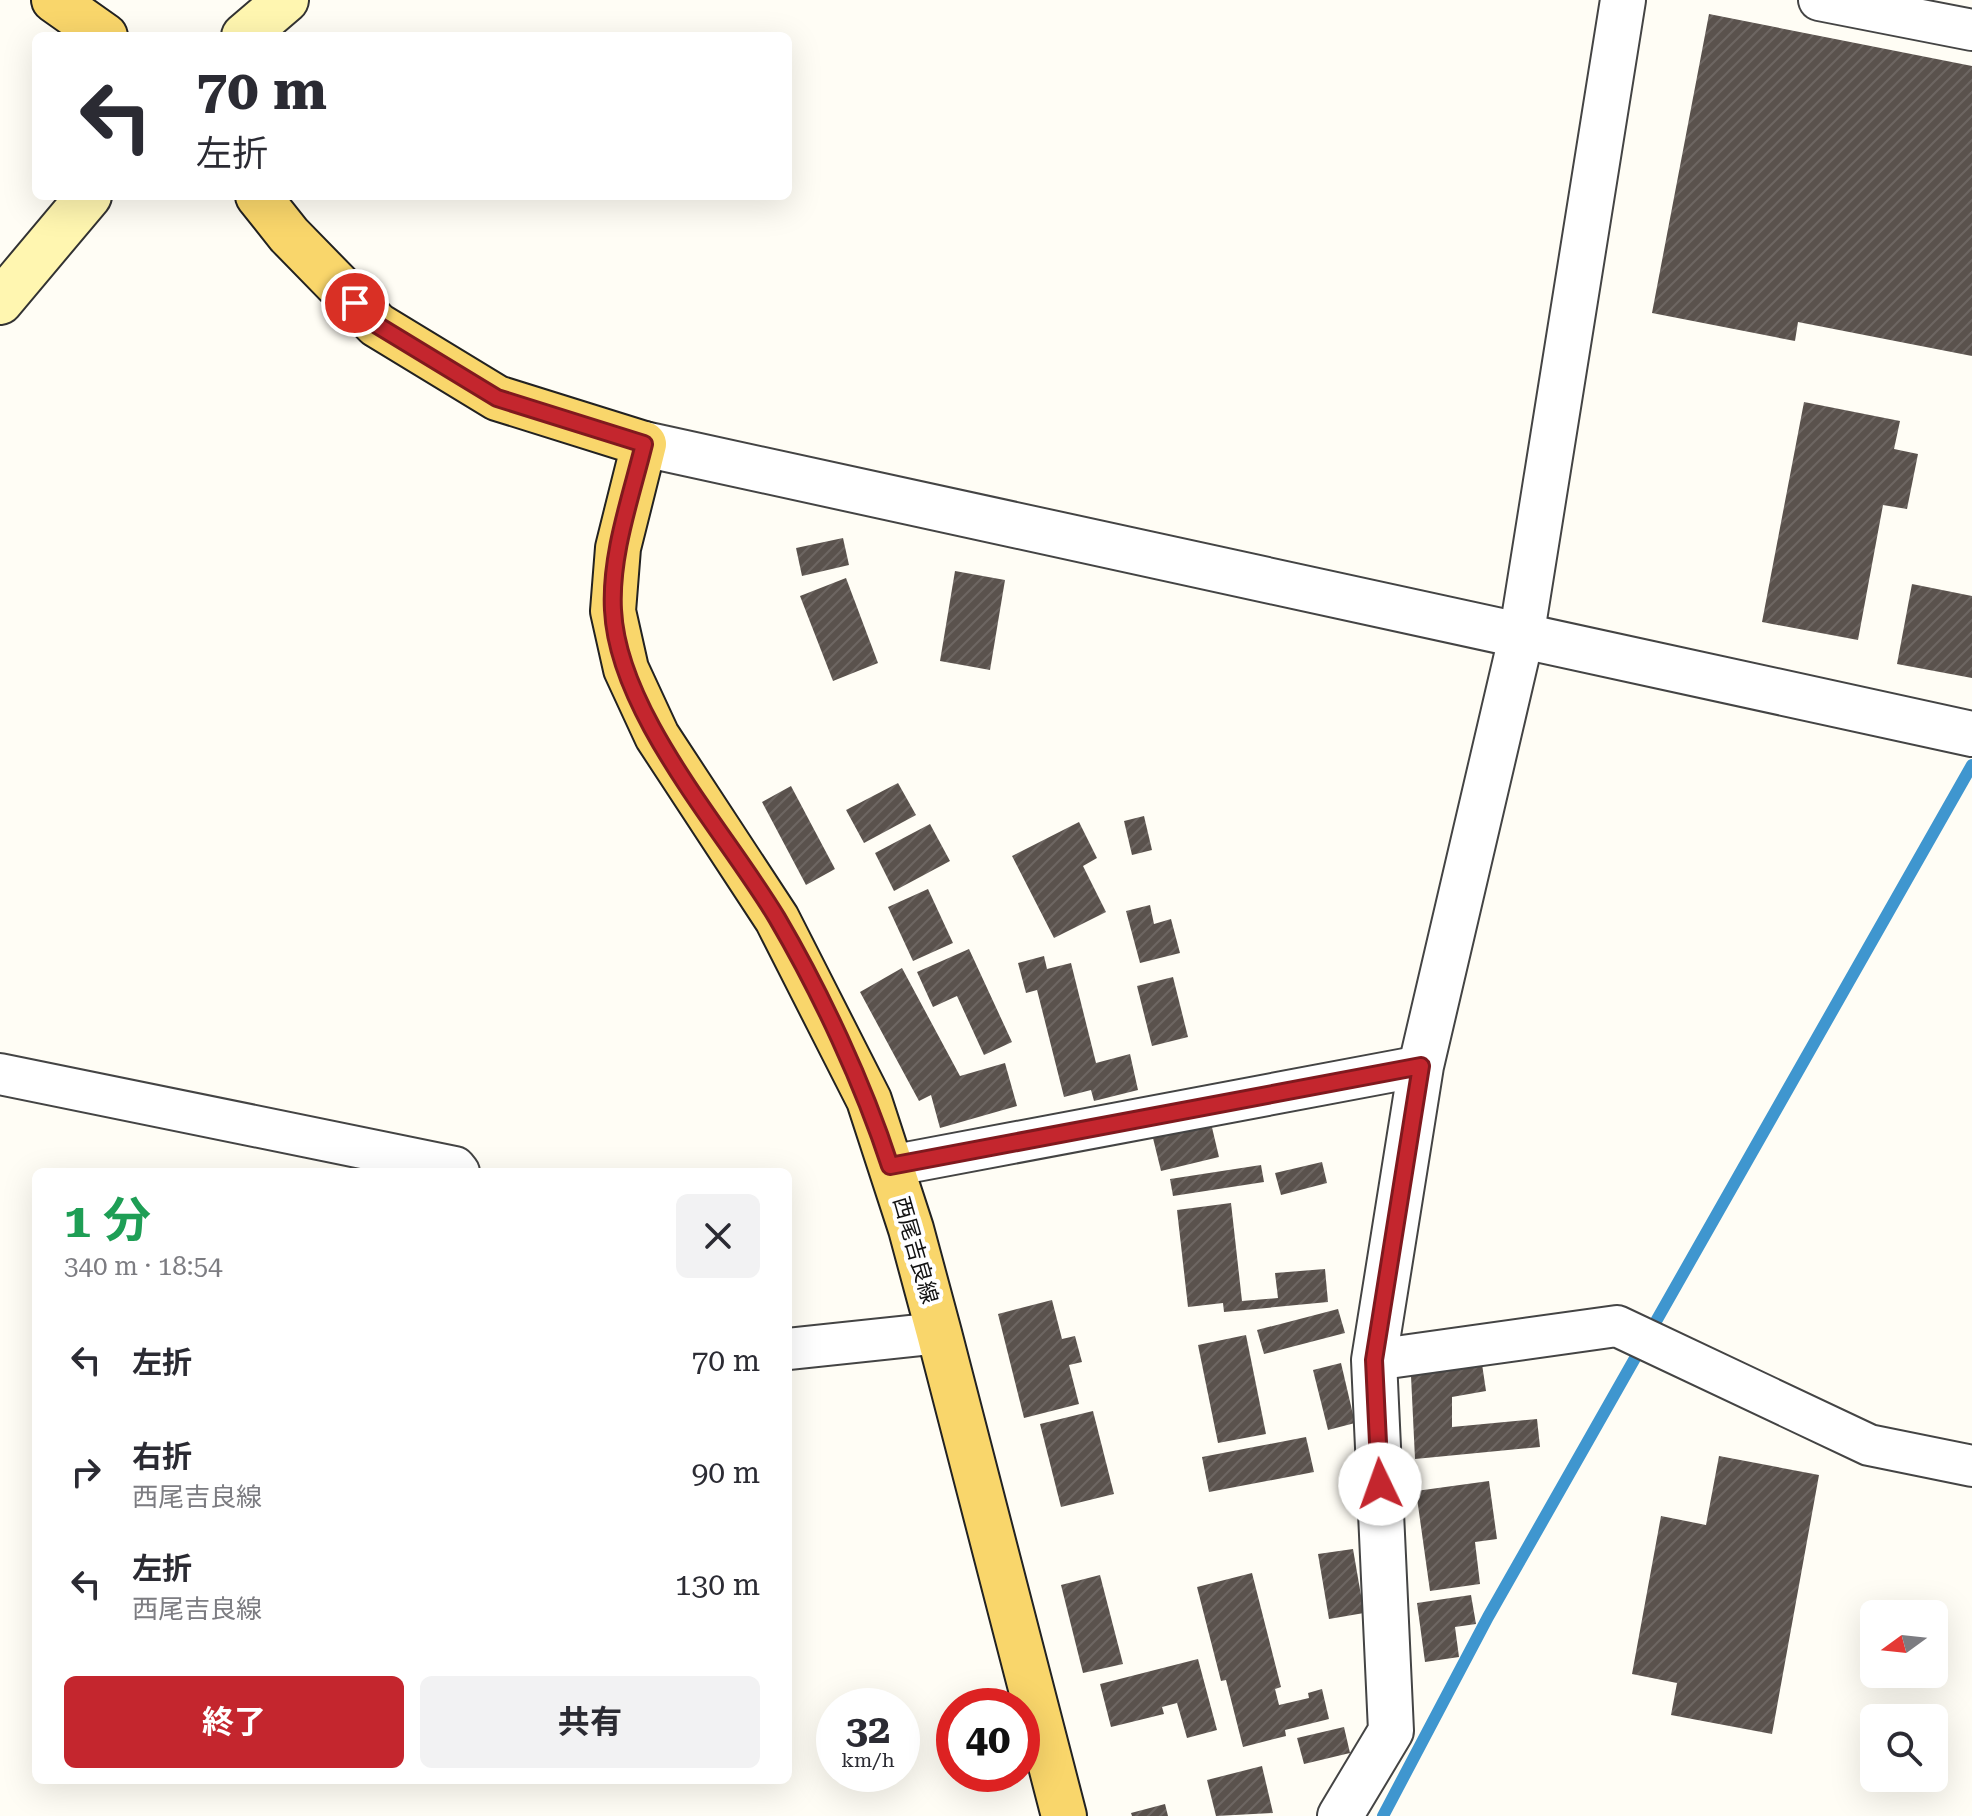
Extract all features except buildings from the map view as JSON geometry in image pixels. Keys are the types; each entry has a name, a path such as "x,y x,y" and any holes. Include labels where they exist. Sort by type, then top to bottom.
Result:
{"main road":[{"path":"54,0 99,32"},
{"path":"249,32 286,0"},
{"path":"0,302 86,200"},
{"path":"261,200 289,235 377,325 497,398 644,444"},
{"name":"西尾吉良線","path":"644,444 618,548 613,611 626,669 657,736 777,919 869,1100 939,1333 1064,1816"}],"street":[{"path":"1340,1816 1391,1731 1374,1360 1421,1066 1521,638 1623,0"},
{"path":"1819,0 1972,30"},
{"path":"644,444 1521,638 1966,732"},
{"path":"890,1166 1421,1066"},
{"path":"0,1074 456,1168"},
{"path":"1374,1360 1621,1327 1869,1445 1972,1466"},
{"path":"792,1349 939,1333"}],"waterway":[{"path":"1383,1816 1488,1617 1972,765"}],"route":[{"path":"355,303 377,325 497,398 644,444 618,548 613,611 626,669 657,736 777,919 869,1100 890,1166 1421,1066 1374,1360 1380,1484"}]}
